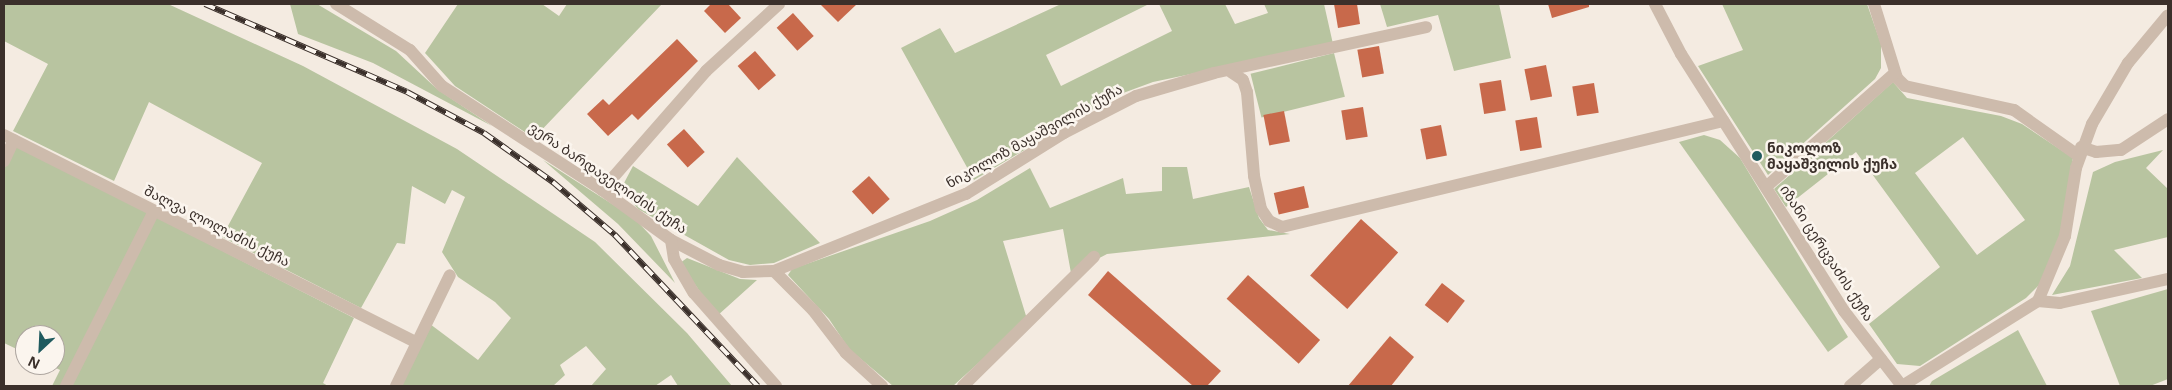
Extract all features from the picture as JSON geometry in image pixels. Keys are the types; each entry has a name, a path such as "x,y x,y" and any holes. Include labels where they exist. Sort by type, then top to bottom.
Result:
{"street":[{"name":"ვერა ბარდაველიძის ქუჩა","path":"336,4 410,50 442,86 602,190 670,240 719,265 743,272 774,271"},
{"path":"602,190 706,71 778,4"},
{"name":"იზანი ცერცვაძის ქუჩა","path":"1655,4 1681,54 1844,311 1902,386"},
{"path":"1874,4 1895,73 1905,86 1917,91 1990,103 2014,110 2080,152 2120,150 2168,119"},
{"path":"1902,386 2038,301 2065,236 2080,152 2128,63 2168,14"},
{"name":"ნიკოლოზ მაყაშვილის ქუჩა","path":"774,271 966,194 1117,104 1214,74 1231,72 1426,28"},
{"path":"1231,72 1243,80 1248,92 1254,176 1261,209 1269,221 1282,227 1723,121"},
{"path":"1766,187 1895,73"},
{"path":"4,161 9,138"},
{"name":"შალვა ლოლაძის ქუჩა","path":"9,138 417,343"},
{"path":"66,386 154,211"},
{"path":"670,240 674,259 694,293 776,386"},
{"path":"963,386 1094,256"},
{"path":"774,271 814,310 846,353 882,386"},
{"path":"396,386 450,275"},
{"path":"2038,301 2060,303 2168,278"},
{"path":"1850,386 1881,359"}],"green space":[{"path":"4,4 168,4 303,66 457,149 595,242 687,333 732,386 678,386 671,375 655,386 591,386 606,369 586,346 560,365 565,375 553,386 399,386 430,324 478,360 511,318 495,302 458,277 442,252 465,197 452,190 445,204 412,186 405,244 397,243 361,308 222,237 262,163 149,102 114,181 13,131 48,64 4,41"},
{"path":"290,4 317,4 396,51 437,89 492,126 373,63 298,34"},
{"path":"458,4 542,4 559,16 567,4 662,4 534,138 455,86 425,53"},
{"path":"1061,4 1149,4 1046,55 1061,86 1172,31 1159,4 1225,4 1235,24 1268,13 1264,4 1324,4 1333,44 1153,82 1115,96 974,180 901,48 940,28 955,53"},
{"path":"1380,4 1499,4 1511,58 1454,71 1438,15 1387,27"},
{"path":"1722,4 1867,4 1881,44 1881,68 1875,79 1768,175 1698,66 1743,50"},
{"path":"1334,53 1345,97 1261,117 1251,74"},
{"path":"1893,82 1907,98 2001,116 2022,124 2073,158 2060,238 2039,285 2026,298 1920,366 1897,364 1869,324 1940,267 1856,152 1786,207 1774,189","holes":["1963,137 2025,220 1977,255 1915,173"]},
{"path":"1704,135 1720,140 1740,158 1848,337 1828,352 1679,142"},
{"path":"15,144 149,213 61,386 52,386 58,375 65,375 65,325 15,325 15,348 4,343 4,169"},
{"path":"2163,150 2146,168 2168,189 2168,237 2114,250 2142,278 2052,295 2070,266 2093,172 2115,162"},
{"path":"737,157 820,243 774,263 750,265 729,260 638,209 623,192 624,183 633,166 698,206"},
{"path":"543,160 634,218 651,236 675,283 618,224"},
{"path":"1162,167 1187,167 1193,199 1249,187 1259,218 1268,230 1290,234 1107,254 1071,273 1063,229 1003,241 1027,319 953,386 893,386 849,349 829,319 788,275 792,269 930,221 977,200 1030,168 1050,208 1123,178 1126,194 1162,191"},
{"path":"156,217 354,318 323,383 328,386 71,386"},
{"path":"687,258 740,279 757,280 717,316 680,263"},
{"path":"2168,289 2168,379 2150,386 2120,386 2091,311"},
{"path":"2018,330 2047,386 1929,386 1932,381"}],"building":[{"path":"711,4 728,4 741,18 725,33 704,11"},
{"path":"820,4 857,4 838,22"},
{"path":"1334,4 1357,4 1360,24 1338,28"},
{"path":"1548,4 1589,4 1589,7 1552,18"},
{"path":"793,13 814,36 797,51 777,28"},
{"path":"677,39 698,61 638,120 632,114 608,136 587,114 603,99 609,105"},
{"path":"1379,46 1384,74 1362,77 1357,50"},
{"path":"755,51 776,75 759,90 738,66"},
{"path":"1546,65 1552,96 1531,101 1524,69"},
{"path":"1501,80 1506,111 1484,114 1479,83"},
{"path":"1594,83 1599,113 1577,116 1572,86"},
{"path":"1363,107 1368,137 1346,140 1341,110"},
{"path":"1284,111 1290,141 1269,145 1263,115"},
{"path":"1537,117 1542,148 1520,151 1515,120"},
{"path":"1441,125 1447,155 1426,159 1420,129"},
{"path":"684,129 705,152 688,167 667,144"},
{"path":"869,176 890,199 873,214 852,191"},
{"path":"1304,186 1309,207 1279,214 1274,193"},
{"path":"1361,219 1398,252 1347,309 1310,275"},
{"path":"1108,271 1221,371 1207,386 1193,386 1088,295"},
{"path":"1248,275 1320,340 1299,364 1227,299"},
{"path":"1442,283 1465,301 1448,323 1425,305"},
{"path":"1390,336 1414,357 1391,386 1348,386"}],"railway":[{"path":"205,4 407,92 484,133 553,182 615,235 758,386"}],"place":[{"name":"ნიკოლოზ მაყაშვილის ქუჩა","path":"1757,156"}]}
